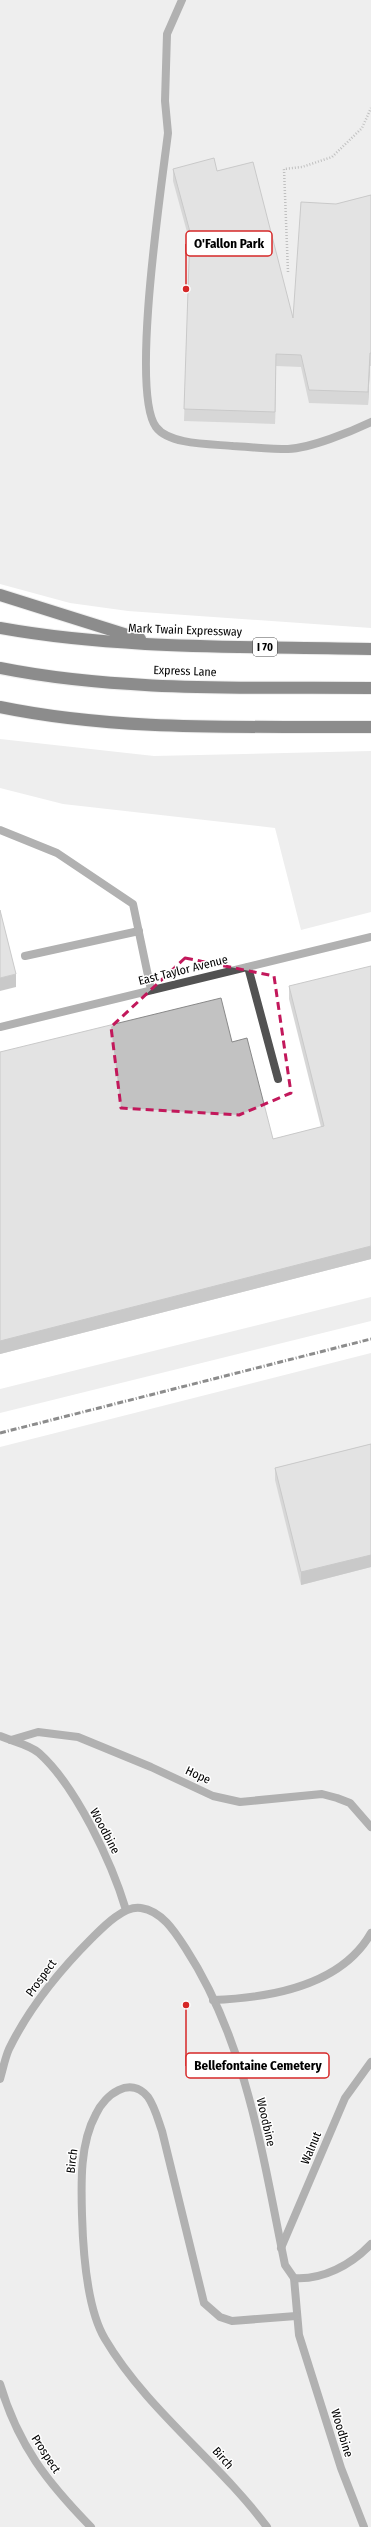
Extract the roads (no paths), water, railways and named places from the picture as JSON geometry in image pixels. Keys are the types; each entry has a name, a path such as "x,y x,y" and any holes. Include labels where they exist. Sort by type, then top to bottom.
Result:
{"highway":[{"path":"0,595 158,645"},
{"name":"Mark Twain Expressway","path":"0,628 90,640 158,645 371,649"},
{"name":"Express Lane","path":"0,668 68,678 131,683 371,688"},
{"path":"0,708 73,719 136,723 371,727"}],"street":[{"path":"182,0 167,34 165,101 168,133 146,324 147,399 150,416 156,428 175,439 196,443 289,449 313,444 371,422"},
{"path":"0,830 57,853 133,904 151,990"},
{"path":"25,956 139,931"},
{"name":"East Taylor Avenue","path":"0,1026 371,937"},
{"path":"248,967 278,1079"},
{"name":"Hope","path":"11,1740 38,1732 78,1736 151,1767 213,1796 240,1802 322,1794 337,1798 350,1804 371,1827"},
{"name":"Woodbine","path":"0,1736 38,1752 66,1783 118,1881 126,1910 140,1908 162,1917 199,1969 229,2036 253,2113 285,2265 294,2278 296,2316 299,2335 341,2468 364,2527"},
{"name":"Prospect","path":"0,2079 9,2050 34,2008 64,1966 100,1930 126,1910"},
{"path":"213,2000 254,1998 293,1990 332,1971 350,1957 371,1933"},
{"name":"Walnut","path":"281,2248 346,2098 371,2062"},
{"name":"Birch","path":"267,2527 213,2466 144,2393 104,2338 83,2260 81,2186 88,2130 96,2112 113,2092 120,2088 132,2088 147,2097 153,2106 164,2138 204,2303 220,2317 232,2321 296,2316"},
{"path":"294,2278 310,2279 332,2272 371,2244"},
{"name":"Prospect","path":"0,2384 7,2407 27,2451 59,2495 91,2527"}],"railway":[{"path":"0,1433 371,1339"}],"place":[{"name":"O'Fallon Park","path":"186,289"},
{"name":"Bellefontaine Cemetery","path":"186,2005"}]}
